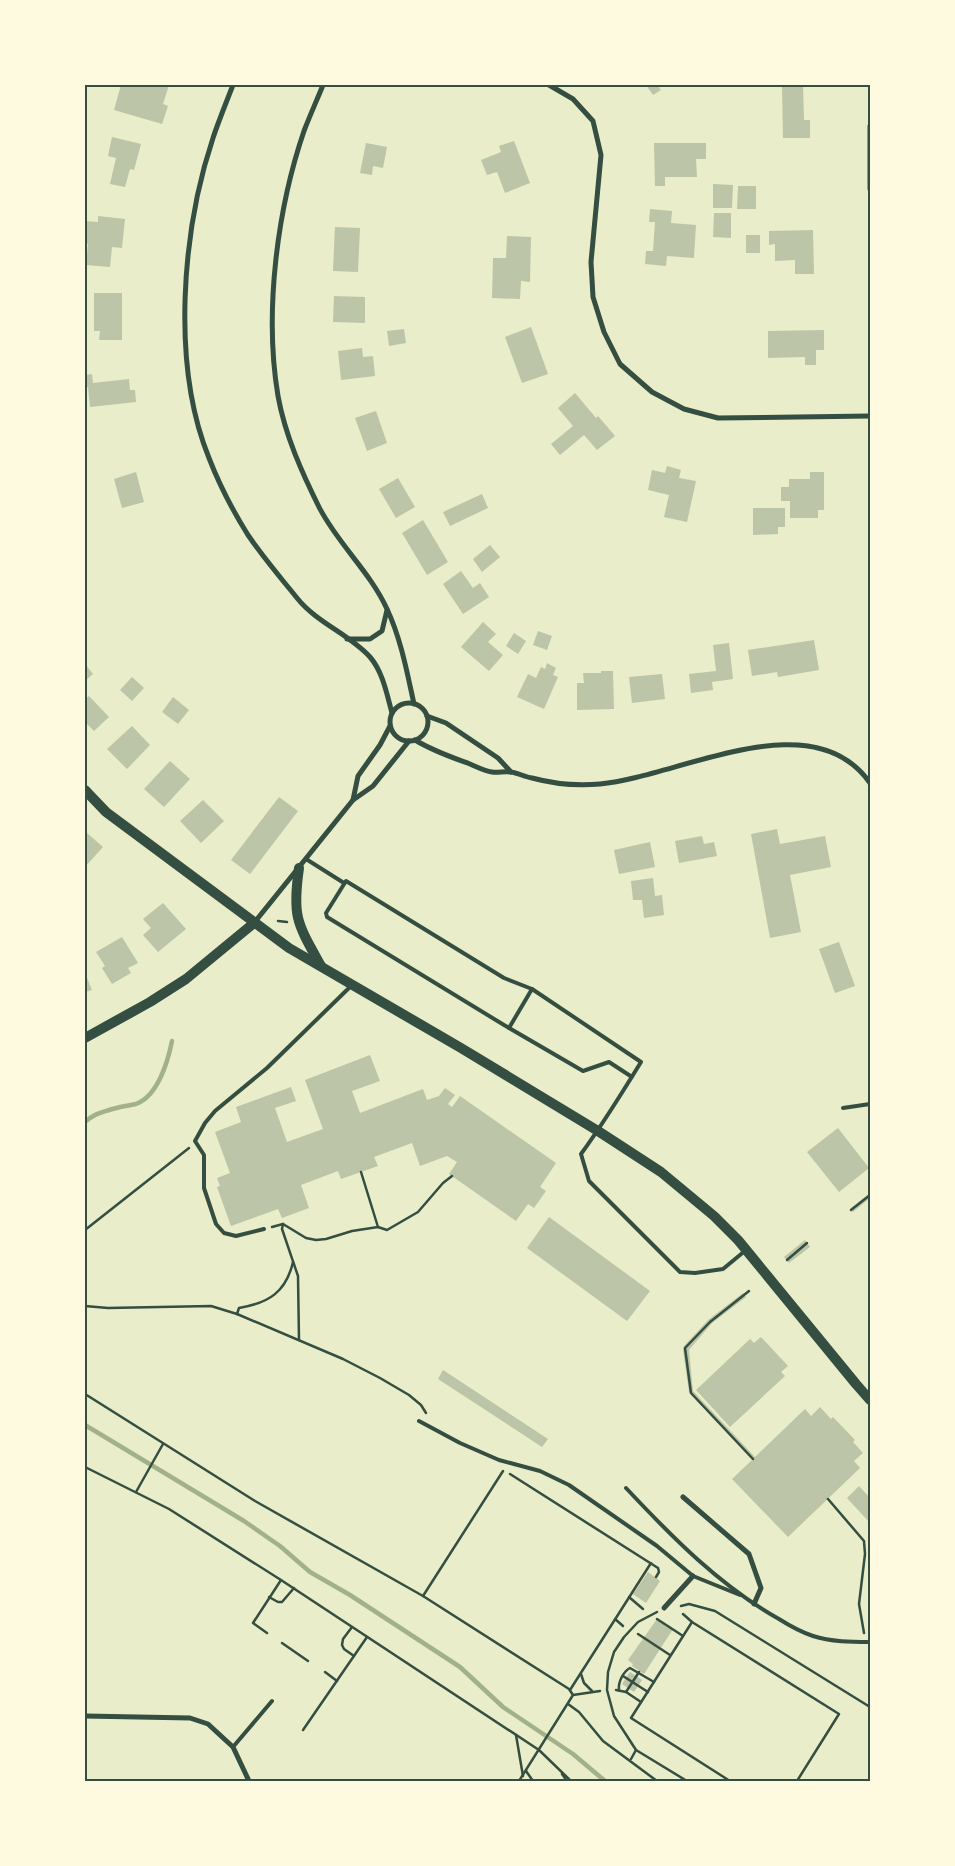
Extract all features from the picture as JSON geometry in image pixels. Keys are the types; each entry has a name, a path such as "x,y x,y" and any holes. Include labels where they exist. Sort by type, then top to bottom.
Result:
{"main road":[{"path":"85,790 106,812 289,948 353,984 598,1131 661,1172 714,1216 746,1250 870,1400"},
{"path":"299,868 295,902 296,918 302,933 322,966"},
{"path":"85,1038 150,1002 186,979 254,923"}],"street":[{"path":"233,85 213,138 203,172 186,277 187,362 192,404 199,432 209,458 227,497 248,534 299,601 325,624 371,658 382,677 392,713 390,726 380,745 358,776 353,800"},
{"path":"323,85 304,131 292,171 280,227 272,312 278,396 286,431 320,509 334,534 365,572 387,609 401,649 414,704"},
{"path":"549,85 574,99 593,121 601,155 591,262 593,297 604,332 620,364 652,392 684,409 718,418 870,416"},
{"path":"870,126 870,189"},
{"path":"346,639 370,639 382,631 387,609"},
{"path":"392,713 404,703 420,706 427,716 446,723 498,758 511,772"},
{"path":"254,923 353,800 373,786 412,741 421,737 427,728 427,716"},
{"path":"390,726 397,737 492,772 511,772 548,782 600,784 756,747 790,744 817,748 835,754 858,769 870,784"},
{"path":"683,1497 750,1554 761,1588 754,1604"},
{"path":"664,1608 693,1576"},
{"path":"85,1716 190,1718 208,1724 233,1747 249,1781"}],"lane":[{"path":"306,859 344,883 346,881 504,978 532,990 640,1062 582,1154 590,1181 680,1272 695,1273 723,1268 746,1250"},
{"path":"344,883 326,913 327,917 509,1028 583,1070 609,1062 632,1077"},
{"path":"264,1229 236,1236 224,1233 216,1224 204,1188 204,1155 195,1141 205,1123 215,1111 267,1068 353,984"},
{"path":"509,1028 532,990"},
{"path":"843,1108 870,1104"},
{"path":"419,1421 499,1460 540,1471 569,1485 657,1546 693,1576 740,1595"},
{"path":"626,1488 662,1526 740,1595 754,1604 797,1629 814,1636 830,1640 868,1642"},
{"path":"233,1747 272,1701"}],"path":[{"path":"278,921 289,923"},
{"path":"85,1230 184,1153 195,1141"},
{"path":"360,1172 378,1227"},
{"path":"264,1229 283,1224 306,1238 316,1240 378,1227 387,1230 418,1212 452,1176"},
{"path":"851,1210 870,1195"},
{"path":"283,1224 282,1229 298,1276 299,1341"},
{"path":"787,1260 807,1243"},
{"path":"237,1314 239,1308 261,1303 279,1291 287,1280 294,1260"},
{"path":"750,1291 710,1322 686,1348 691,1392 753,1459"},
{"path":"85,1306 108,1308 211,1306 237,1314 343,1359 409,1395 421,1405 435,1429"},
{"path":"85,1394 263,1506 423,1596 570,1690 573,1695"},
{"path":"136,1492 162,1444"},
{"path":"85,1467 169,1509 294,1588 539,1750 572,1781"},
{"path":"500,1468 651,1564 659,1570 656,1577"},
{"path":"423,1596 504,1470"},
{"path":"828,1499 864,1541 865,1554 859,1604 868,1642"},
{"path":"570,1690 651,1564"},
{"path":"266,1633 253,1622 281,1580"},
{"path":"269,1596 278,1602 282,1602 285,1601 294,1588"},
{"path":"630,1596 643,1609"},
{"path":"687,1781 636,1750 614,1716 607,1690 608,1672 614,1652 624,1637 638,1622 664,1608 689,1604 715,1611 870,1707"},
{"path":"683,1614 692,1622 839,1714 797,1781"},
{"path":"615,1619 623,1626"},
{"path":"656,1619 683,1636"},
{"path":"692,1622 631,1718 730,1781"},
{"path":"352,1627 343,1639 342,1644 344,1649 354,1656"},
{"path":"638,1634 670,1655"},
{"path":"304,1730 367,1637"},
{"path":"282,1643 308,1662"},
{"path":"641,1702 626,1692 617,1690 619,1682 627,1669 630,1668 639,1672 654,1682"},
{"path":"325,1672 337,1681"},
{"path":"581,1672 584,1683 592,1691"},
{"path":"626,1692 639,1672"},
{"path":"623,1676 648,1692"},
{"path":"520,1781 573,1695 600,1691"},
{"path":"568,1703 579,1712 603,1741 657,1781"},
{"path":"516,1735 523,1776"},
{"path":"630,1760 636,1750"},
{"path":"559,1769 567,1781"},
{"path":"526,1771 533,1781"}],"building":[{"path":"121,85 169,85 163,104 168,106 162,124 114,110"},
{"path":"646,85 657,85 661,90 653,95"},
{"path":"803,85 804,120 810,120 810,138 783,138 782,86"},
{"path":"112,137 141,144 134,170 130,169 125,187 110,184 116,158 108,156"},
{"path":"514,141 530,183 505,193 497,172 487,175 481,160 501,152 499,146"},
{"path":"366,143 387,147 383,168 373,166 372,175 360,173"},
{"path":"654,143 706,143 706,159 696,159 697,177 665,177 665,186 655,186"},
{"path":"713,184 733,185 732,208 713,208"},
{"path":"738,186 756,186 756,209 737,209"},
{"path":"650,209 672,211 671,223 696,225 694,258 667,256 666,266 645,264 646,251 653,251 655,222 649,222"},
{"path":"714,213 731,213 731,238 713,237"},
{"path":"98,216 125,219 122,248 112,247 110,267 86,265 88,244 85,243 85,221 98,222"},
{"path":"335,227 360,228 358,272 333,271"},
{"path":"813,230 814,274 795,274 795,260 775,261 775,244 769,245 769,231"},
{"path":"746,235 760,235 760,253 746,253"},
{"path":"507,236 531,237 530,282 521,281 520,299 492,298 493,258 506,258"},
{"path":"94,293 122,293 122,340 99,340 100,331 94,331"},
{"path":"334,296 365,297 365,323 333,322"},
{"path":"531,327 548,374 522,383 505,337"},
{"path":"404,329 406,343 389,346 387,331"},
{"path":"824,330 824,350 816,350 816,365 805,365 805,357 768,358 768,331"},
{"path":"362,348 363,357 373,356 375,376 341,380 338,351"},
{"path":"92,374 93,383 129,379 130,390 135,390 136,402 90,407 88,387 85,388 85,375"},
{"path":"575,393 596,418 598,416 615,436 597,450 584,435 560,455 551,444 573,426 558,408"},
{"path":"376,411 387,443 367,451 355,418"},
{"path":"667,466 681,470 679,478 696,481 687,522 664,517 669,495 648,490 652,470 665,473"},
{"path":"136,472 144,502 122,508 114,479"},
{"path":"810,472 824,472 824,510 818,510 818,518 790,518 790,501 781,501 781,487 789,487 789,479 810,479"},
{"path":"398,478 415,507 396,518 379,489"},
{"path":"482,494 488,508 450,526 443,512"},
{"path":"753,508 785,508 785,527 778,527 778,534 753,535"},
{"path":"423,520 448,562 427,575 402,533"},
{"path":"490,545 500,557 482,572 473,559"},
{"path":"461,571 473,588 480,583 489,597 463,614 443,584"},
{"path":"483,622 496,634 488,642 503,655 489,671 461,647"},
{"path":"538,631 552,636 547,650 533,645"},
{"path":"514,633 526,641 518,654 506,646"},
{"path":"814,640 819,670 778,677 777,672 752,676 748,650"},
{"path":"729,643 733,679 712,682 713,690 691,693 689,674 716,671 713,645"},
{"path":"547,663 556,668 553,675 558,677 544,709 517,697 528,674 536,678 541,667 545,669"},
{"path":"85,664 93,674 85,681"},
{"path":"601,671 613,671 614,709 577,710 577,683 584,683 583,673 601,673"},
{"path":"662,674 665,699 632,703 629,677"},
{"path":"132,677 144,688 132,701 120,690"},
{"path":"89,696 109,717 94,731 85,722 85,699"},
{"path":"173,697 189,710 178,724 162,712"},
{"path":"132,726 150,745 127,769 107,749"},
{"path":"170,761 190,779 164,807 144,789"},
{"path":"279,797 298,811 250,874 231,860"},
{"path":"203,800 224,821 201,843 180,821"},
{"path":"777,829 780,844 825,836 831,867 790,875 801,932 770,938 751,834"},
{"path":"87,833 103,847 85,867 85,835"},
{"path":"702,836 704,844 714,842 717,856 679,863 675,841"},
{"path":"650,842 655,867 619,874 614,850"},
{"path":"653,878 655,896 662,895 664,915 644,918 642,900 633,900 631,881"},
{"path":"163,903 186,929 158,952 143,935 151,928 143,919"},
{"path":"122,937 138,963 128,968 131,973 112,984 102,968 105,966 96,952"},
{"path":"839,942 855,986 835,993 819,949"},
{"path":"85,973 92,990 85,992"},
{"path":"370,1055 380,1081 352,1091 360,1113 423,1089 427,1100 439,1096 445,1088 455,1095 448,1104 452,1107 460,1096 556,1163 540,1187 546,1191 534,1208 528,1204 516,1221 449,1174 457,1162 447,1156 420,1166 412,1143 374,1157 378,1166 341,1179 338,1171 301,1185 309,1208 282,1218 278,1209 231,1226 217,1187 220,1186 217,1178 230,1173 215,1132 241,1122 236,1107 291,1087 296,1101 275,1108 287,1142 323,1129 305,1080"},
{"path":"838,1128 869,1168 839,1192 807,1152"},
{"path":"870,1193 870,1198 853,1212 850,1209"},
{"path":"549,1217 650,1291 627,1321 527,1248"},
{"path":"805,1240 810,1247 789,1263 784,1257"},
{"path":"743,1293 746,1297 712,1323 689,1350 693,1391 755,1457 805,1409 811,1416 820,1407 831,1419 833,1417 855,1440 853,1442 863,1453 854,1461 860,1468 788,1537 732,1479 752,1460 689,1392 684,1346 708,1320"},
{"path":"761,1337 788,1366 781,1372 785,1376 730,1427 696,1390 750,1339 754,1343"},
{"path":"443,1370 548,1439 542,1447 438,1379"},
{"path":"859,1486 870,1498 870,1523 847,1498"},
{"path":"648,1572 660,1581 646,1603 633,1594"},
{"path":"657,1619 673,1629 644,1674 632,1666 633,1664 628,1660"},
{"path":"630,1672 642,1680 634,1692 622,1684"}],"waterway":[{"path":"85,1122 99,1113 136,1104 144,1100 161,1077 172,1041"},
{"path":"85,1425 244,1521 280,1546 310,1572 350,1595 460,1667 503,1707 573,1754 605,1781"}]}
